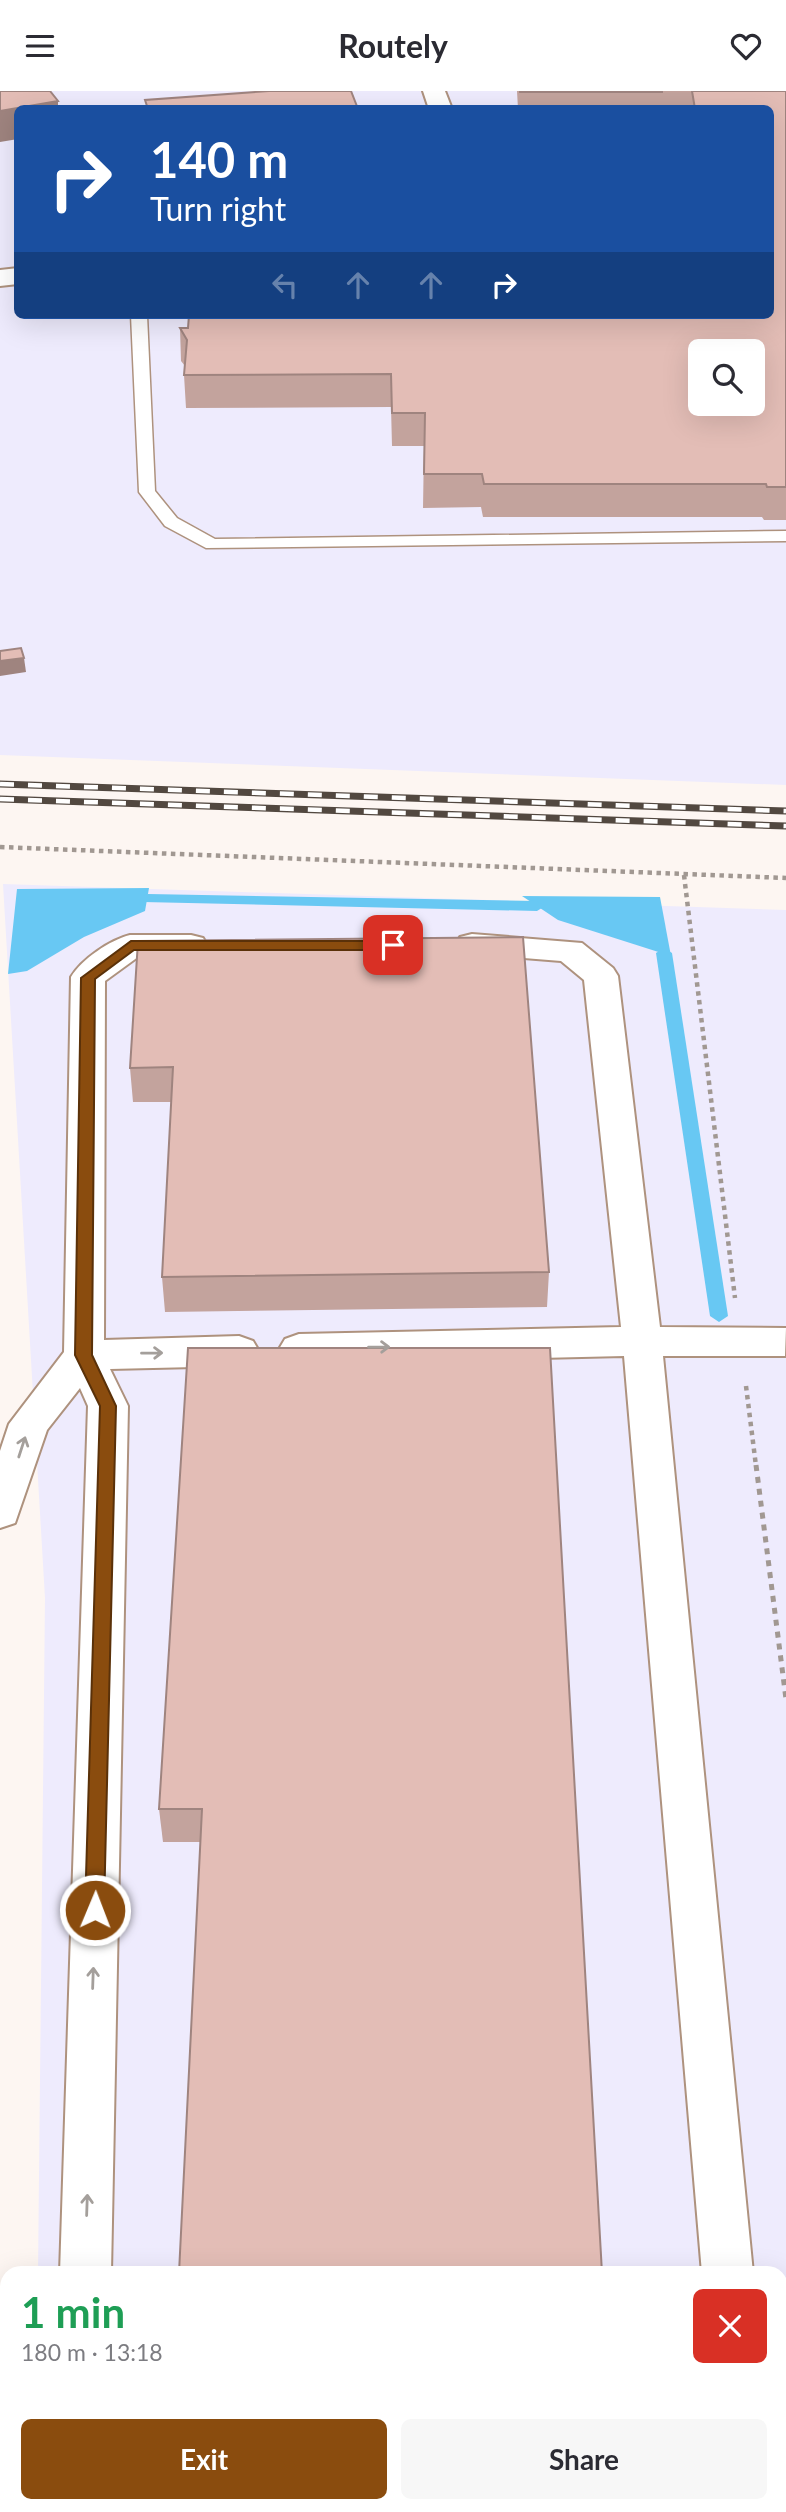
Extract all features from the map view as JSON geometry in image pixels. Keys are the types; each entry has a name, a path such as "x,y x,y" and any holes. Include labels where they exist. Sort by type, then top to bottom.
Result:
{"street":[{"path":"430,945 498,945 570,951 601,976 642,1341 728,2266"},
{"path":"85,2266 108,1406 83,1355 88,978 131,946 226,946"},
{"path":"83,1355 642,1341 785,1342"},
{"path":"0,1512 29,1424 83,1355"}],"lane":[{"path":"139,319 147,492 171,522 212,544 786,537"}],"path":[{"path":"0,847 786,878"},
{"path":"684,875 786,1699"}],"shaded area":[{"path":"0,91 786,91 786,785 0,755"},
{"path":"3,884 786,910 786,2266 38,2266 45,1598"}],"water":[{"path":"149,888 145,911 84,937 27,971 8,974 17,889"},
{"path":"522,896 660,897 671,956 558,920"}],"building":[{"path":"0,91 50,91 58,101 14,105 14,109 0,111"},
{"path":"269,91 351,91 356,105 147,105 145,100"},
{"path":"662,91 662,92 520,92"},
{"path":"692,91 786,91 786,487 767,487 766,484 484,484 482,474 424,474 425,413 392,413 391,374 184,375 187,340 180,328 188,328 189,319 774,319 774,105 694,105"},
{"path":"21,648 24,658 0,661 0,651"},
{"path":"523,937 549,1272 162,1277 173,1067 130,1068 138,941"},
{"path":"188,1348 550,1348 602,2266 179,2266 202,1809 159,1809"}],"waterway":[{"path":"148,899 537,906"},
{"path":"664,953 719,1316"}],"railway":[{"path":"0,784 786,811"},
{"path":"0,799 786,826"}],"route":[{"path":"95,1910 108,1406 83,1355 88,978 131,946 393,945"}]}
